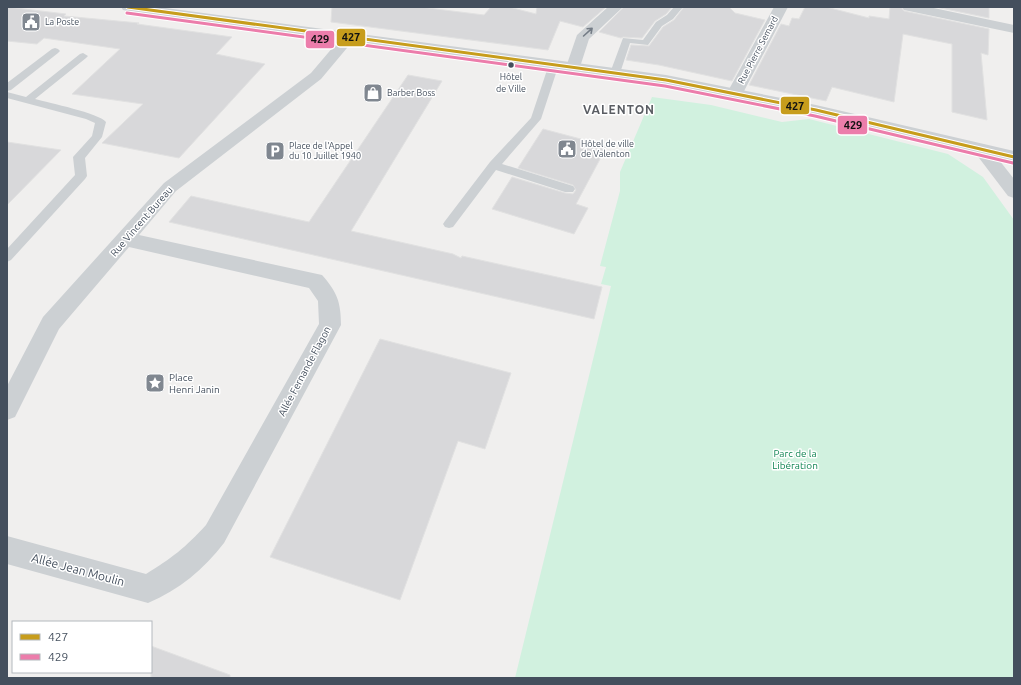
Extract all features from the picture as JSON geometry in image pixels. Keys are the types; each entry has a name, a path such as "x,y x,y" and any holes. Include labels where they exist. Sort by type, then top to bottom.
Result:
{"street":[{"path":"128,7 666,80 816,110 1014,157"},
{"path":"574,67 582,38 616,7"},
{"name":"Rue Pierre Semard","path":"735,93 781,7"},
{"path":"909,7 1014,29"},
{"name":"Rue Vincent Bureau","path":"7,409 51,323 170,187 316,76 350,36"},
{"path":"982,150 1014,192"},
{"name":"Allée Fernande Flagon","path":"126,239 315,281 328,295 331,308 330,325 215,534 201,551 186,565 148,589"},
{"name":"Allée Jean Moulin","path":"7,550 148,589"}],"lane":[{"path":"615,73 626,40 645,43 659,24 670,17 679,7"},
{"path":"7,88 56,50"},
{"path":"27,101 84,56"},
{"path":"449,224 494,165 536,119 554,64"},
{"path":"7,95 90,117 101,122 97,136 78,157 81,176 7,257"},
{"path":"494,165 569,189"}],"green space":[{"name":"Parc de la Libération","path":"652,97 711,105 782,122 809,119 948,154 983,177 1014,220 1014,678 515,678 611,286 601,284 606,267 600,266 620,191 620,172"}],"building":[{"path":"7,7 66,14 64,16 139,23 137,24 232,37 216,54 265,64 179,158 102,143 143,104 72,94 120,49 44,38 37,44 7,41"},
{"path":"332,7 420,7 484,15 491,7 509,7 536,14 537,7 606,7 583,27 560,21 548,50 331,22"},
{"path":"624,7 672,7 666,14 655,21 642,38 621,38 599,32"},
{"path":"684,7 729,7 735,13 765,20 732,81 659,65 626,60 631,45 649,46 663,27 674,20"},
{"path":"805,7 826,7 869,18 869,16 889,19 890,7 901,7 904,11 989,29 988,55 981,53 987,120 952,112 952,44 903,34 894,102 832,87 826,101 749,85 781,24 789,26 792,18 799,19"},
{"path":"936,7 989,7 989,18"},
{"path":"408,75 442,81 351,231 453,254 461,258 462,256 602,287 594,319 169,222 191,196 309,222"},
{"path":"543,129 607,146 576,204 588,208 574,234 492,209 512,177 565,193 573,194 576,190 573,185 518,168"},
{"path":"7,142 61,150 7,205"},
{"path":"380,339 511,373 485,449 458,441 400,600 270,557"},
{"path":"152,646 230,675 230,678 151,678"}],"transit line":[{"name":"427","path":"128,7 666,80 816,110 1014,157"},
{"name":"429","path":"127,13 665,86 815,116 1013,163"}],"place":[{"name":"La Poste","path":"31,22"},
{"name":"Hôtel de Ville","path":"511,65"},
{"name":"Barber Boss","path":"373,93"},
{"name":"Hôtel de ville de Valenton","path":"567,149"},
{"name":"Place de l'Appel du 10 Juillet 1940","path":"275,151"},
{"name":"Place Henri Janin","path":"155,383"}],"district":[{"name":"VALENTON","path":"619,110"}]}
